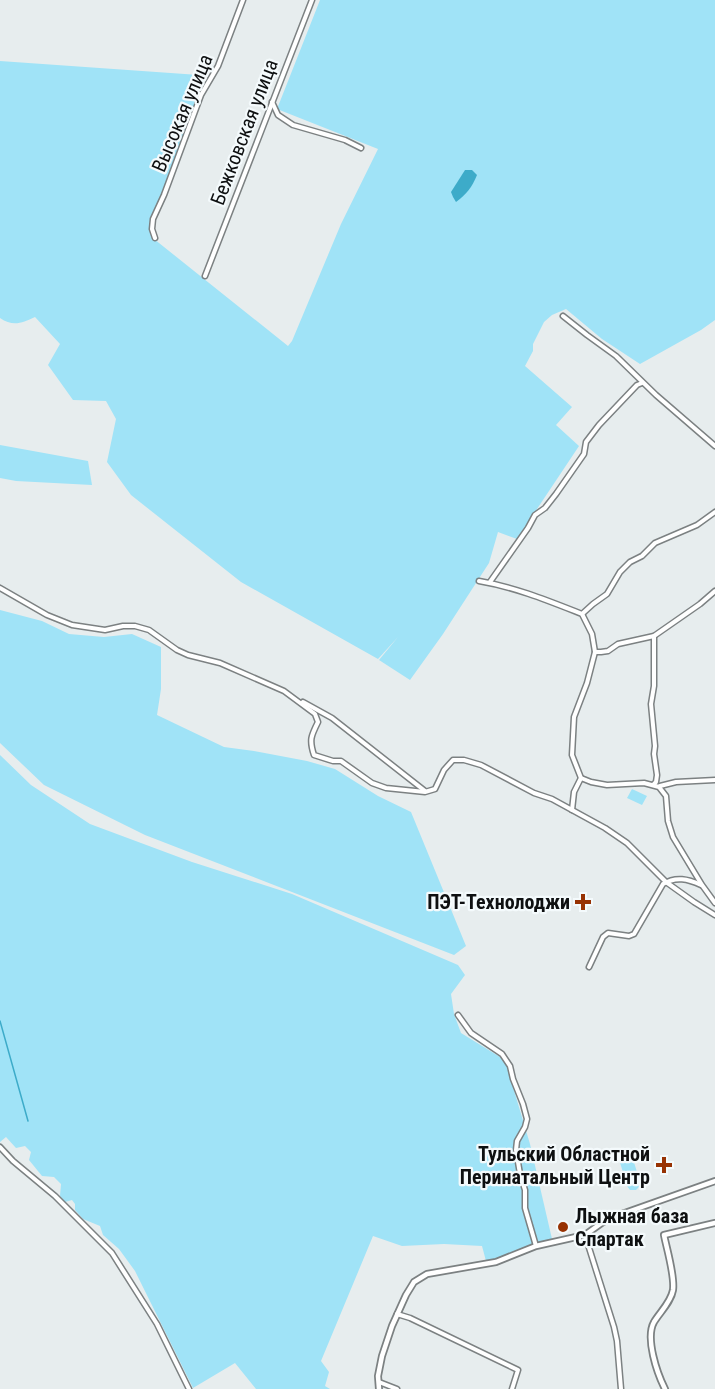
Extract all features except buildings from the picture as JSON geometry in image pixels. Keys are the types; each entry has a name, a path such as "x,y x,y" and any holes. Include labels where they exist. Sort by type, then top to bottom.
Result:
{"street":[{"name":"Высокая улица","path":"155,238 152,229 153,219 201,95 218,66 243,0"},
{"name":"Бежковская улица","path":"205,276 312,0"},
{"path":"272,102 278,115 285,121 345,140 361,148"},
{"path":"563,316 616,356 642,383 715,446"},
{"path":"490,582 536,515 556,494 584,454 586,441 598,425 637,385 642,383"},
{"path":"582,615 607,594 620,572 630,562 642,556 655,543 697,525 715,512"},
{"path":"479,581 530,594 582,615 592,634 595,653 574,717 572,755 580,778 574,792 572,810"},
{"path":"0,588 47,615 72,625 105,630 135,626 148,630 188,655 228,666 284,691 332,717 425,792"},
{"path":"595,653 608,651 618,644 654,636 715,591"},
{"path":"654,636 654,686 651,704 656,785 666,796"},
{"path":"294,697 317,718 318,722 310,742 314,755 341,761 372,783 386,788 425,792 435,789 444,770 453,760 464,760 481,765 534,793 552,799 605,828 627,843 666,882 715,915"},
{"path":"580,778 607,785 644,783 656,785 715,780"},
{"path":"672,783 666,796 669,828 715,903"},
{"path":"589,968 603,937 608,933 629,936 634,934 663,884 678,879 691,880 702,885"},
{"path":"458,1015 471,1034 502,1054 510,1066 523,1104 525,1127 517,1141 516,1150 525,1190 525,1208 536,1246"},
{"path":"0,1147 13,1161 55,1196 112,1253 157,1324 189,1389"},
{"path":"379,1389 378,1376 382,1356 406,1295 414,1282 427,1274 496,1262 536,1246 585,1234 619,1215 715,1180"},
{"path":"665,1389 650,1344 653,1323 666,1305 673,1289 664,1235 715,1223"},
{"path":"585,1234 615,1334 621,1389"},
{"path":"398,1314 518,1370 512,1389"},
{"path":"379,1382 397,1389"}],"shaded area":[{"path":"320,0 715,0 715,320 640,364 602,339 566,309 552,315 544,322 525,366 572,407 556,425 579,446 517,539 498,532 489,563 410,680 379,660 398,637 378,659 241,582 131,495 107,462 116,419 106,401 73,400 48,365 60,344 35,317 18,323 0,318 0,61 199,75 204,80 162,193 151,216 149,228 154,239 288,346 341,224 378,149 277,109"},
{"path":"465,170 472,170 477,175 469,190 456,202 451,192"},
{"path":"0,445 88,461 92,485 0,478"},
{"path":"0,610 42,621 69,634 104,637 132,634 161,647 161,689 157,715 224,747 307,761 335,769 378,796 411,812 466,946 454,955 145,835 44,785 0,743"},
{"path":"0,755 31,785 90,824 192,862 292,894 458,965 465,975 451,994 454,1014 461,1033 500,1057 507,1067 530,1144 552,1239 529,1245 495,1260 486,1261 482,1246 444,1244 402,1246 373,1236 321,1361 329,1372 325,1386 330,1389 256,1389 235,1363 193,1388 135,1271 119,1249 103,1235 100,1226 83,1219 75,1210 72,1200 65,1202 60,1196 61,1184 54,1177 42,1176 29,1160 31,1152 25,1146 16,1148 6,1137 0,1142"},
{"path":"632,789 647,796 642,805 627,798"},
{"path":"628,1153 633,1159 640,1182 636,1190 630,1190 627,1186 619,1159 621,1154"}],"waterway":[{"path":"0,1021 28,1121"}],"place":[{"name":"ПЭТ-Технолоджи","path":"583,902"},
{"name":"Тульский Областной Перинатальный Центр","path":"664,1165"},
{"name":"Лыжная база Спартак","path":"563,1227"}]}
